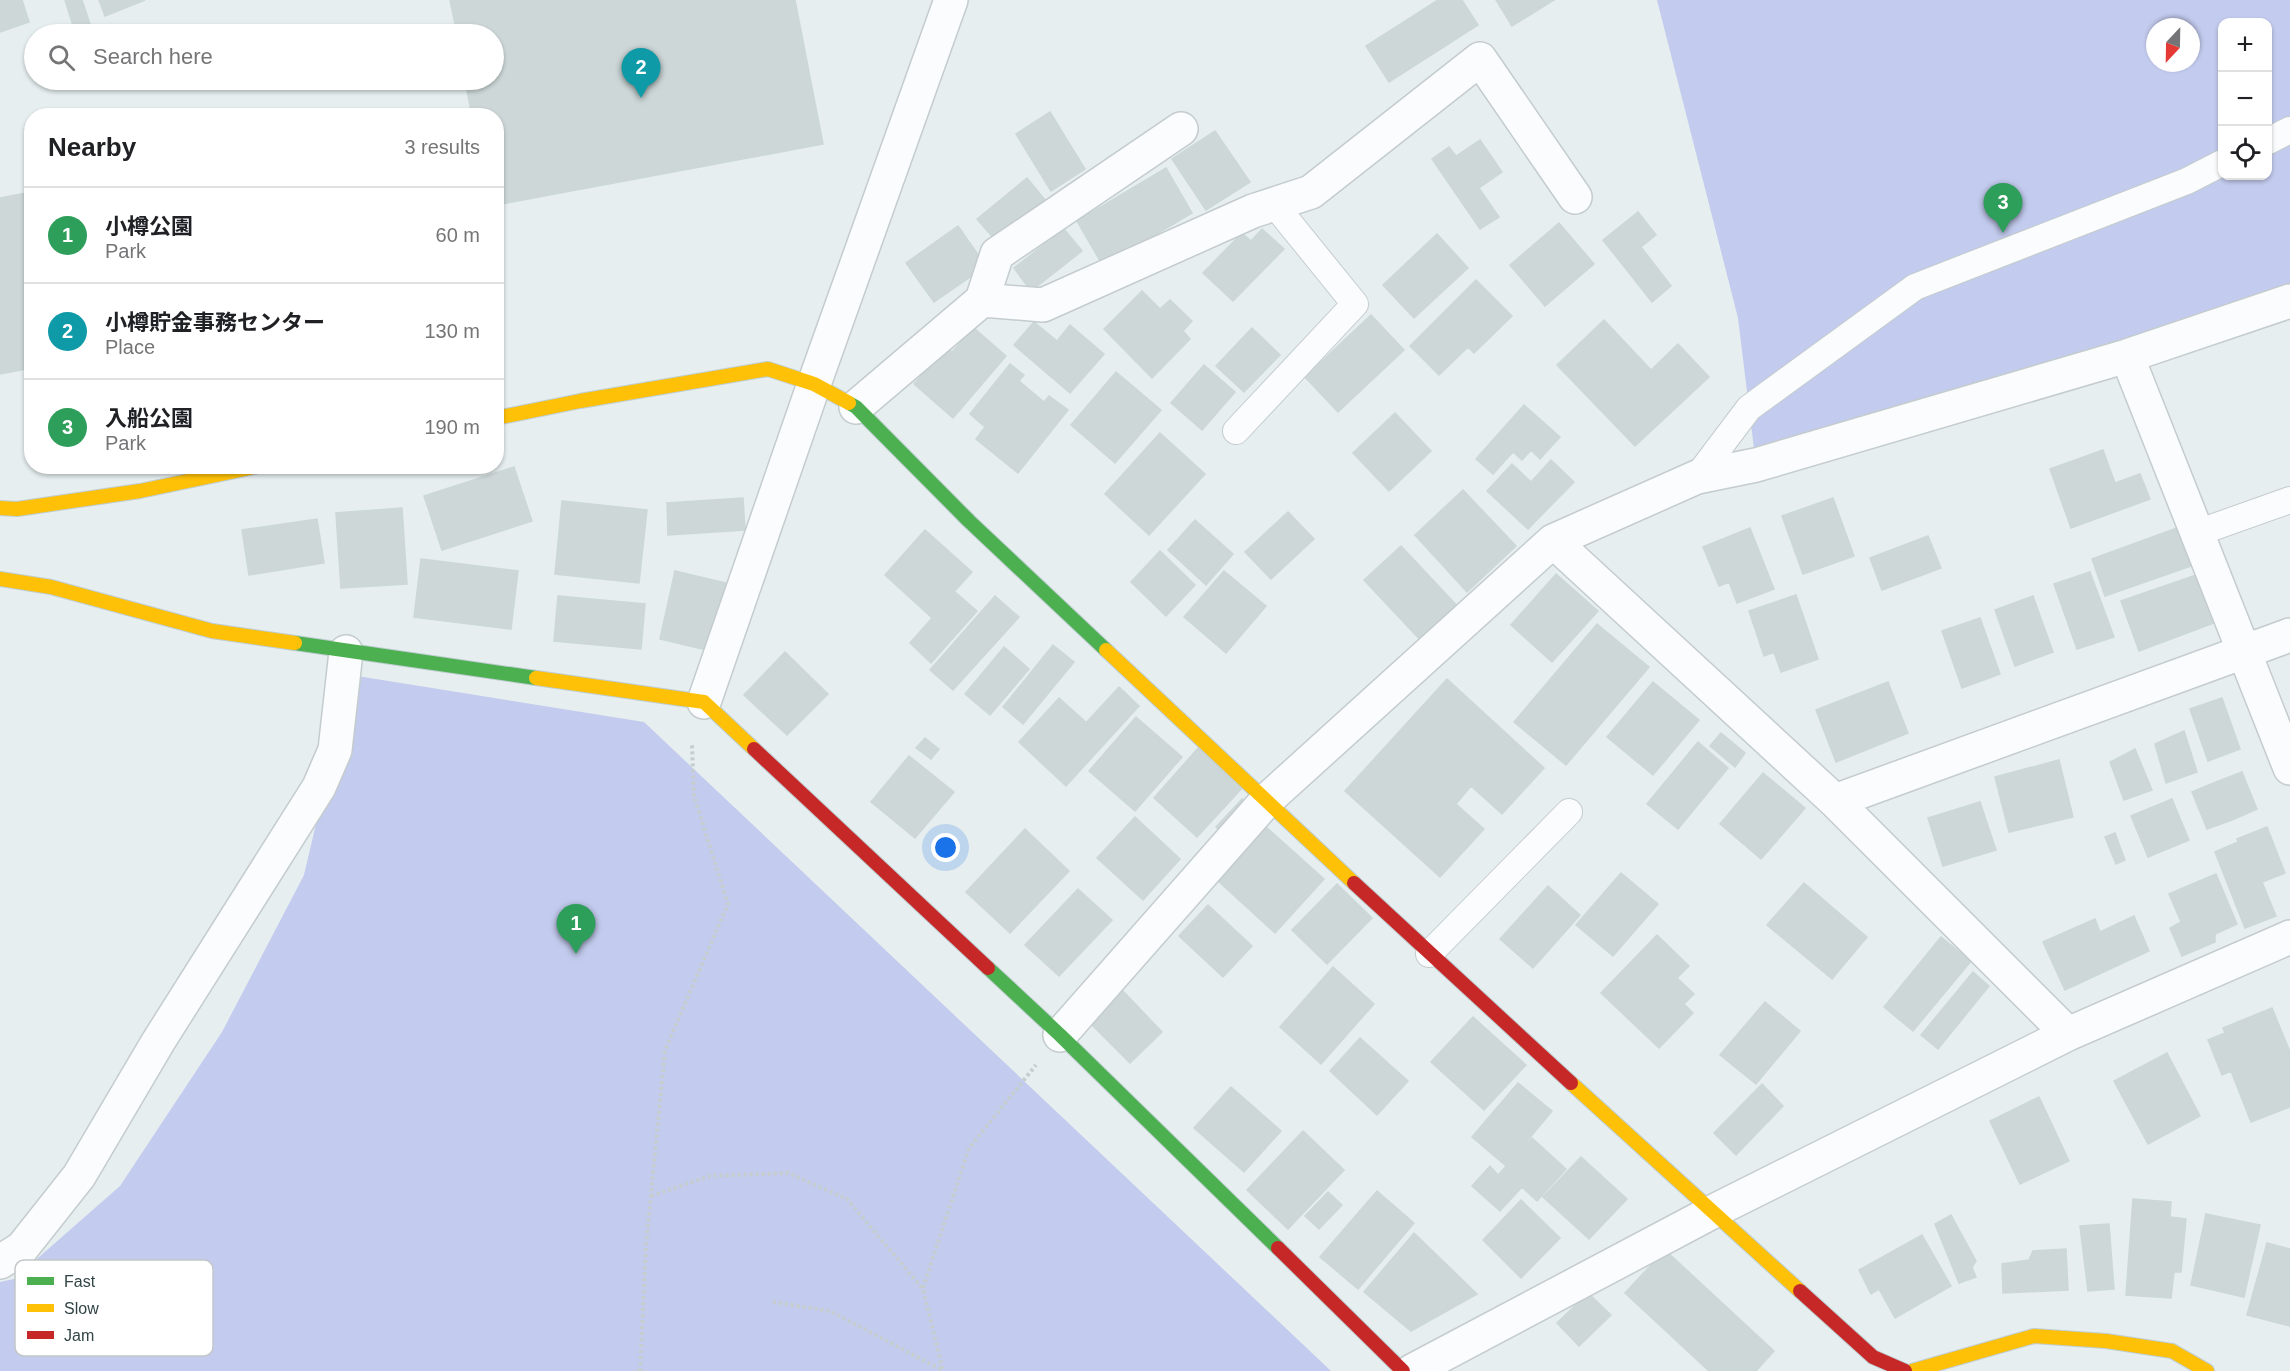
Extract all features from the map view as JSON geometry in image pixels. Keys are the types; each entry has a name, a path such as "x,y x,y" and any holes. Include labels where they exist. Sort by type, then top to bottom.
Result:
{"street":[{"path":"710,708 814,384 951,0"},
{"path":"982,300 1043,305 1253,210 1311,192 1480,59 1575,197"},
{"path":"856,407 982,300 997,254 1181,129"},
{"path":"1060,1035 1267,800 1553,541 1697,477 1756,465 2127,356 2290,301"},
{"path":"2127,356 2290,768"},
{"path":"504,416 768,369 814,384 856,407 969,521 1430,954 1714,1211 1869,1364 1905,1371"},
{"path":"0,508 17,509 140,491 221,474"},
{"path":"1553,541 1835,801 2068,1034"},
{"path":"0,579 51,587 212,631 710,708 1060,1035 1404,1371"},
{"path":"1835,801 2290,635"},
{"path":"0,1262 22,1248 80,1176 158,1042 320,787 334,750 346,651"},
{"path":"1412,1371 1714,1211 2068,1034 2290,937"},
{"path":"1912,1371 2034,1336 2106,1341 2172,1351 2207,1371"}],"lane":[{"path":"2272,139 2290,130"},
{"path":"1697,477 1749,408 1915,287 2187,181 2218,166"},
{"path":"1236,431 1355,304 1274,204"},
{"path":"2198,534 2290,500"},
{"path":"1430,954 1569,812"}],"path":[{"path":"640,1371 651,1196 665,1050 728,904 694,796 691,746 710,708"},
{"path":"923,1289 969,1149 1060,1035"},
{"path":"651,1196 710,1176 788,1173 847,1199 923,1289 943,1371"},
{"path":"772,1302 830,1311 943,1371"}],"shaded area":[{"path":"1657,0 2290,0 2290,290 1756,465 1738,318"},
{"path":"351,675 644,722 1331,1371 0,1371 0,1282 15,1278 15,1356 213,1356 213,1260 36,1260 120,1186 222,1032 304,875"}],"building":[{"path":"0,0 22,0 29,22 0,32"},
{"path":"65,0 82,0 90,24 72,24"},
{"path":"99,0 145,0 105,16"},
{"path":"450,0 795,0 823,144 504,204 504,108 470,108 467,90 504,90 504,24 455,24"},
{"path":"1438,0 1462,0 1478,25 1389,82 1366,46"},
{"path":"1496,0 1554,0 1512,26"},
{"path":"1050,112 1085,169 1051,191 1016,134"},
{"path":"1215,131 1250,182 1206,210 1172,159"},
{"path":"1480,140 1502,172 1479,188 1499,217 1480,229 1432,159 1449,147 1456,156"},
{"path":"1166,168 1192,213 1103,266 1077,221"},
{"path":"1027,178 1045,200 996,241 977,219"},
{"path":"24,194 24,370 0,374 0,198"},
{"path":"1638,212 1656,235 1641,247 1671,286 1652,302 1603,240"},
{"path":"1559,223 1594,264 1545,306 1510,265"},
{"path":"958,226 986,266 934,302 906,263"},
{"path":"1064,229 1082,251 1031,291 1014,268"},
{"path":"1262,229 1284,249 1233,301 1203,273 1242,233 1251,241"},
{"path":"1437,234 1468,268 1414,318 1383,285"},
{"path":"1476,280 1512,316 1474,353 1468,347 1439,375 1410,346"},
{"path":"1142,291 1160,309 1170,300 1192,321 1183,331 1190,339 1152,378 1104,329"},
{"path":"1371,315 1404,350 1338,412 1305,377"},
{"path":"1604,320 1651,370 1678,344 1709,377 1635,446 1557,365"},
{"path":"1034,322 1057,341 1070,325 1104,354 1070,393 1014,345"},
{"path":"974,328 1006,356 953,418 914,384 946,347 952,352"},
{"path":"1252,328 1280,355 1244,392 1216,366"},
{"path":"1010,364 1024,375 1019,381 1044,402 1049,396 1068,410 1018,473 976,439 985,427 970,414"},
{"path":"1204,365 1235,392 1202,430 1171,403"},
{"path":"1116,372 1161,410 1115,463 1071,425"},
{"path":"1524,405 1560,437 1540,459 1531,450 1522,460 1513,452 1493,474 1476,459"},
{"path":"1395,413 1431,451 1389,491 1353,453"},
{"path":"1160,433 1205,474 1149,535 1105,494"},
{"path":"2103,450 2115,483 2140,474 2150,499 2071,528 2050,469"},
{"path":"1551,460 1574,482 1528,529 1487,491 1512,464 1531,482"},
{"path":"514,467 532,521 442,550 424,496 492,474 504,474 504,470"},
{"path":"1463,490 1516,546 1467,592 1415,535"},
{"path":"743,498 745,530 668,535 667,503"},
{"path":"1833,498 1854,556 1803,574 1782,516"},
{"path":"562,501 647,510 639,583 555,574"},
{"path":"402,508 407,584 341,588 336,513"},
{"path":"1288,512 1314,539 1271,579 1245,552"},
{"path":"317,519 324,563 249,575 242,530"},
{"path":"1195,520 1233,554 1206,585 1168,550"},
{"path":"1750,528 1774,589 1737,603 1729,582 1719,586 1703,547"},
{"path":"2177,528 2191,566 2105,596 2092,559"},
{"path":"925,530 972,572 931,617 885,575"},
{"path":"1928,536 1941,568 1882,590 1870,558"},
{"path":"1401,546 1461,610 1424,644 1364,580"},
{"path":"1160,551 1195,585 1166,616 1131,582"},
{"path":"421,559 518,571 511,629 414,617"},
{"path":"675,571 726,583 711,651 660,639"},
{"path":"1224,571 1266,606 1226,653 1184,617"},
{"path":"2090,572 2114,637 2077,649 2054,584"},
{"path":"2202,573 2219,621 2139,651 2121,601"},
{"path":"1556,574 1598,611 1552,662 1511,625"},
{"path":"955,592 977,611 931,663 910,643"},
{"path":"1796,595 1818,659 1781,672 1774,652 1764,656 1749,611"},
{"path":"558,596 645,604 641,649 554,641"},
{"path":"995,596 1019,617 953,690 930,670"},
{"path":"2033,596 2053,652 2015,666 1995,610"},
{"path":"1980,618 2000,674 1962,688 1942,631"},
{"path":"1597,624 1649,667 1566,765 1514,722"},
{"path":"1053,645 1074,662 1023,724 1003,707"},
{"path":"1004,647 1029,669 990,715 965,694"},
{"path":"785,652 828,694 787,735 744,695"},
{"path":"1447,679 1544,768 1502,814 1471,786 1456,804 1484,829 1440,877 1345,791"},
{"path":"1653,682 1699,720 1653,775 1607,737"},
{"path":"1888,682 1908,733 1836,762 1816,710"},
{"path":"1119,687 1139,706 1107,741 1086,723"},
{"path":"1059,698 1107,741 1066,786 1019,742"},
{"path":"2222,698 2240,749 2208,761 2190,709"},
{"path":"1136,717 1182,757 1135,811 1089,771"},
{"path":"2184,731 2197,772 2166,783 2155,744"},
{"path":"1721,733 1745,753 1735,767 1710,746"},
{"path":"925,738 939,749 931,759 916,748"},
{"path":"1698,742 1728,768 1678,829 1647,804"},
{"path":"1199,747 1243,787 1197,837 1154,798"},
{"path":"2135,749 2152,790 2124,800 2110,762"},
{"path":"909,756 954,792 915,838 871,802"},
{"path":"2059,760 2073,817 2009,832 1995,777"},
{"path":"2242,772 2257,809 2232,820 2216,782"},
{"path":"1763,773 1805,808 1761,859 1720,824"},
{"path":"2216,782 2232,820 2207,829 2192,792"},
{"path":"1242,799 1252,809 1226,837 1216,827"},
{"path":"2172,799 2189,840 2148,857 2131,816"},
{"path":"1980,802 1996,850 1943,866 1928,818"},
{"path":"1135,817 1180,859 1143,900 1097,858"},
{"path":"1266,827 1324,879 1275,933 1217,880"},
{"path":"2267,827 2285,873 2262,882 2276,916 2245,928 2215,852 2238,842 2237,839"},
{"path":"1025,829 1069,871 1010,933 966,892"},
{"path":"2115,833 2125,860 2116,864 2105,837"},
{"path":"1621,873 1658,904 1613,956 1576,925"},
{"path":"2216,874 2237,924 2215,934 2215,942 2182,956 2170,928 2181,922 2169,894"},
{"path":"1804,883 1867,937 1832,979 1767,925"},
{"path":"1337,884 1372,918 1327,964 1292,930"},
{"path":"1548,886 1580,915 1533,968 1500,939"},
{"path":"1078,889 1112,920 1059,976 1025,945"},
{"path":"1208,905 1252,946 1223,977 1179,936"},
{"path":"2134,916 2149,951 2065,990 2043,942 2095,919 2100,932"},
{"path":"1657,935 1689,966 1677,978 1694,994 1684,1004 1693,1013 1659,1048 1601,993"},
{"path":"1941,937 1971,961 1913,1031 1884,1007"},
{"path":"1333,967 1374,1004 1321,1064 1280,1027"},
{"path":"1973,972 1989,986 1938,1049 1921,1035"},
{"path":"1121,989 1162,1032 1130,1063 1088,1021"},
{"path":"1765,1002 1800,1031 1756,1084 1720,1055"},
{"path":"2272,1008 2290,1052 2290,1107 2251,1122 2231,1071 2222,1075 2208,1040 2225,1033 2223,1028"},
{"path":"1473,1017 1526,1065 1484,1110 1431,1062"},
{"path":"1360,1038 1408,1081 1377,1115 1330,1071"},
{"path":"2167,1053 2200,1116 2148,1144 2114,1081"},
{"path":"1518,1083 1552,1111 1506,1166 1472,1137"},
{"path":"1762,1084 1783,1106 1736,1155 1714,1133"},
{"path":"1231,1087 1281,1131 1244,1172 1194,1128"},
{"path":"2039,1097 2069,1161 2020,1184 1990,1121"},
{"path":"1303,1131 1344,1170 1288,1229 1247,1190"},
{"path":"1532,1138 1566,1169 1537,1201 1522,1187 1500,1211 1472,1186 1490,1166 1498,1175"},
{"path":"1581,1157 1627,1199 1589,1239 1543,1197"},
{"path":"1377,1191 1414,1223 1358,1289 1320,1257"},
{"path":"1328,1192 1342,1205 1319,1229 1305,1216"},
{"path":"2133,1199 2171,1202 2170,1217 2186,1219 2181,1272 2174,1272 2171,1298 2126,1295"},
{"path":"1521,1200 1560,1238 1521,1278 1483,1240"},
{"path":"2206,1214 2260,1225 2244,1297 2191,1285"},
{"path":"1951,1215 1976,1261 1972,1267 1976,1277 1959,1283 1935,1224"},
{"path":"2109,1224 2114,1289 2088,1291 2080,1226"},
{"path":"1414,1233 1477,1294 1411,1331 1364,1292"},
{"path":"1922,1235 1951,1286 1895,1318 1879,1289 1871,1294 1859,1270"},
{"path":"2267,1243 2290,1249 2290,1326 2247,1315"},
{"path":"2066,1249 2068,1290 2003,1293 2002,1264 2029,1260 2033,1251"},
{"path":"1665,1250 1774,1351 1756,1371 1709,1371 1625,1293"},
{"path":"1588,1293 1611,1315 1579,1346 1557,1323"}],"traffic: fast":[{"path":"849,403 856,407 969,521 1106,650"},
{"path":"295,643 536,678"},
{"path":"988,968 1060,1035 1278,1248"}],"traffic: slow":[{"path":"504,416 768,369 814,384 849,403"},
{"path":"0,508 17,509 140,491 221,474"},
{"path":"0,579 51,587 212,631 295,643"},
{"path":"1106,650 1354,883"},
{"path":"536,678 704,702 754,749"},
{"path":"1571,1083 1800,1291"},
{"path":"1912,1371 2034,1336 2106,1341 2172,1351 2207,1371"}],"traffic: jam":[{"path":"754,749 988,968"},
{"path":"1354,883 1571,1083"},
{"path":"1278,1248 1403,1371"},
{"path":"1800,1291 1873,1357 1905,1371"}],"place":[{"name":"小樽貯金事務センター","path":"641,98"},
{"name":"入船公園","path":"2003,233"},
{"name":"小樽公園","path":"576,954"}]}
